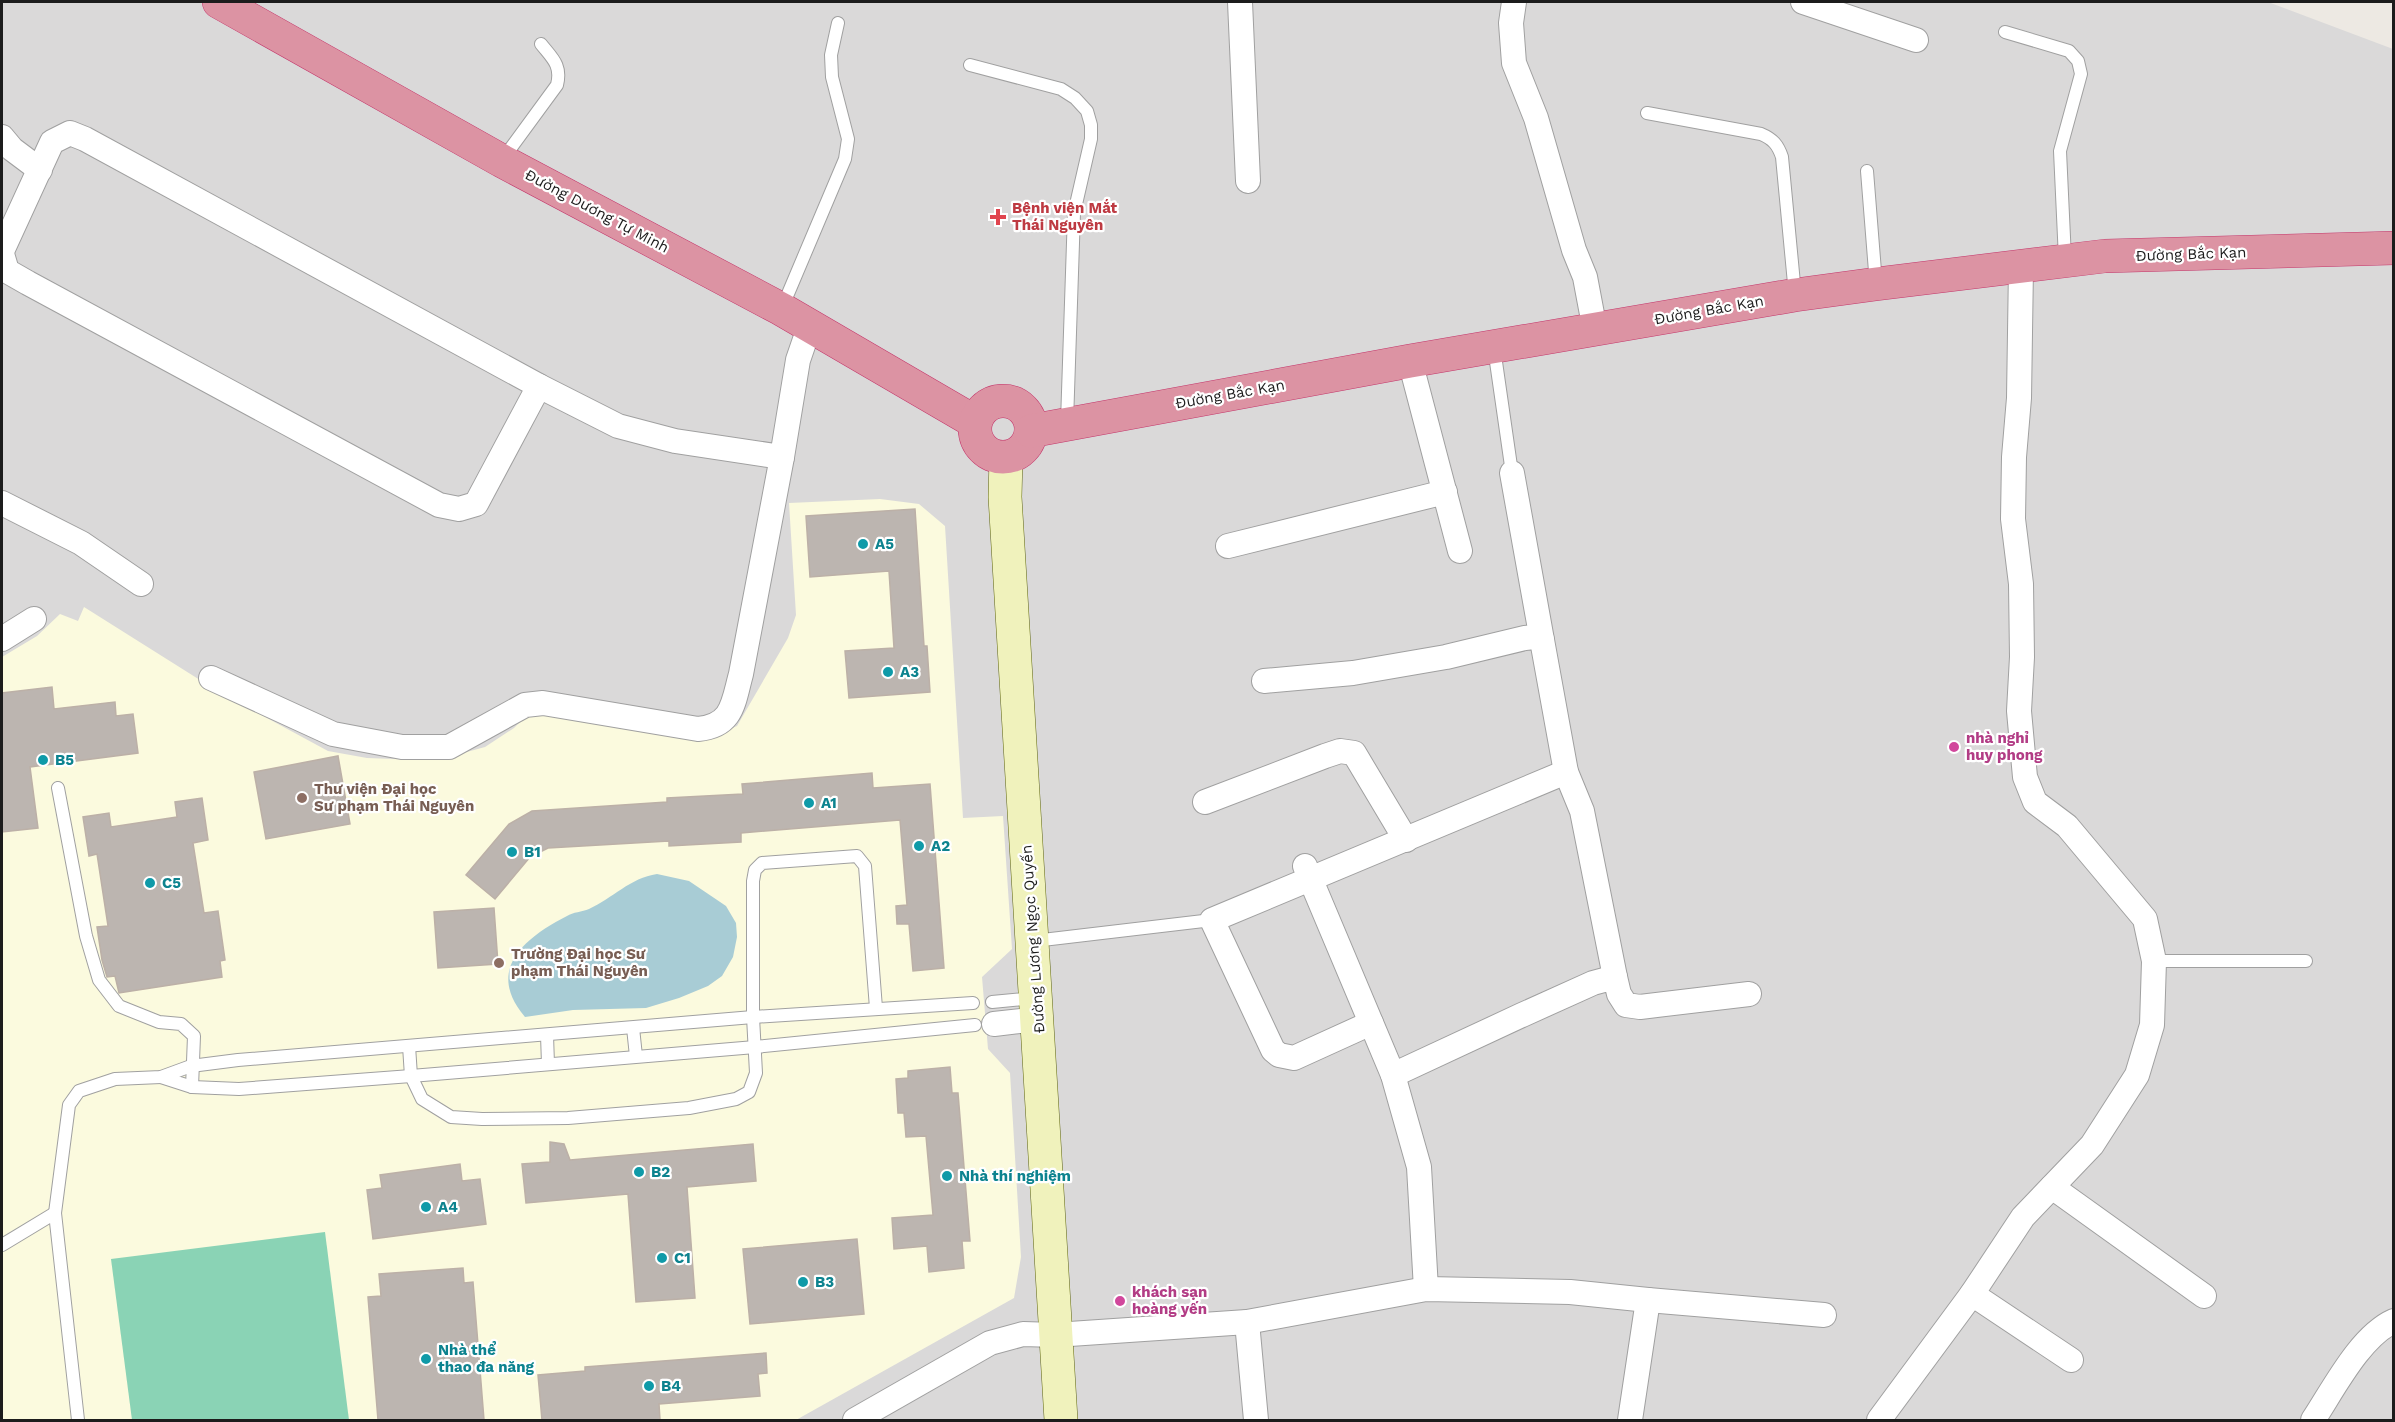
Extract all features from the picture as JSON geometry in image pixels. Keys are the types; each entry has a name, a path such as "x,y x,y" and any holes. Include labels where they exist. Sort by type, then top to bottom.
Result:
{"highway":[{"name":"Đường Dương Tự Minh","path":"219,2 502,160 810,325 975,422"},
{"name":"Đường Bắc Kạn","path":"1031,431 1410,361 1795,295 1876,284 2105,256 2394,248"},
{"path":"1007,401 1020,407 1029,418 1031,431 1027,444 1018,453 1006,458 992,456 981,448 975,436 975,422 981,410 993,402 1007,401"}],"main road":[{"name":"Đường Lương Ngọc Quyến","path":"1006,458 1005,497 1061,1420"}],"street":[{"path":"1240,2 1248,181"},
{"path":"1514,2 1510,23 1514,63 1536,118 1574,250 1585,277 1595,330"},
{"path":"1803,2 1916,40"},
{"path":"539,386 476,504 459,509 439,505 7,271 2,252 52,142 70,133 85,139 539,386 618,426 675,441 782,457"},
{"path":"2,137 12,149 40,170"},
{"path":"1879,1420 1972,1294 2023,1217 2092,1145 2137,1075 2152,1025 2154,961 2145,919 2067,826 2035,802 2025,777 2019,711 2022,657 2021,584 2013,519 2014,457 2019,398 2021,267"},
{"path":"211,678 333,734 402,747 449,747 525,705 543,703 698,729 713,728 725,719 733,706 782,457 798,360 810,325"},
{"path":"1410,361 1460,551"},
{"path":"1512,473 1566,772 1582,811 1619,994 1626,1005 1640,1007 1749,994"},
{"path":"1228,546 1445,492"},
{"path":"2,502 81,543 141,584"},
{"path":"2,639 34,619"},
{"path":"1264,681 1353,673 1446,657 1525,638 1534,637 1542,640"},
{"path":"1205,802 1340,751 1354,753 1406,840"},
{"path":"1371,1023 1294,1058 1279,1055 1273,1050 1212,920 1307,873 1406,840 1566,772"},
{"path":"1307,873 1393,1075 1419,1167 1426,1288"},
{"path":"1393,1075 1522,1014 1593,983 1615,977"},
{"path":"987,1017 1037,1009"},
{"path":"2052,1187 2204,1296"},
{"path":"855,1420 990,1343 1023,1334 1055,1335 1247,1322 1426,1288 1570,1292 1824,1316"},
{"path":"1972,1294 2071,1360"},
{"path":"1630,1420 1648,1300"},
{"path":"2313,1420 2366,1341 2382,1326 2394,1321"},
{"path":"1247,1322 1256,1420"}],"lane":[{"path":"781,309 845,159 848,139 832,77 831,55 838,23"},
{"path":"2005,32 2069,51 2078,61 2081,74 2061,151 2065,261"},
{"path":"502,160 557,85 560,75 557,63 541,44"},
{"path":"970,65 1061,89 1076,98 1087,111 1091,125 1091,139 1074,213 1066,424"},
{"path":"1647,113 1761,134 1772,139 1778,146 1782,157 1795,295"},
{"path":"1867,171 1876,284"},
{"path":"1494,348 1512,473"},
{"path":"58,788 86,936 99,980 119,1006 159,1022 182,1024 194,1036 191,1066 192,1087"},
{"path":"409,1046 411,1076 422,1099 451,1117 568,1118 717,1104 736,1100 749,1092 756,1072 753,1017 753,881 755,870 762,863 804,858 856,856 862,860 876,1008"},
{"path":"1033,942 1212,920"},
{"path":"2154,961 2306,961"},
{"path":"78,1420 55,1213 69,1106 79,1091 115,1079 161,1077 191,1066 753,1017 973,1003"},
{"path":"161,1077 192,1087 239,1089 755,1047 987,1017"},
{"path":"633,1028 636,1056"},
{"path":"547,1035 548,1064"},
{"path":"3,1242 55,1213"}],"shaded area":[{"path":"2,2 2268,2 2393,49 2393,1420 2,1420"},
{"name":"Trường Đại học Sư phạm Thái Nguyên","path":"880,499 919,504 945,526 963,818 1003,816 1012,949 982,977 988,1049 1010,1073 1021,1257 1014,1298 796,1420 2,1420 2,657 37,636 60,614 78,621 84,607 219,692 328,751 367,758 420,760 452,756 485,747 514,728 531,711 710,737 737,726 788,638 796,615 789,503"}],"green space":[{"path":"325,1232 349,1420 132,1420 111,1259"}],"water":[{"path":"657,874 689,881 726,906 736,923 737,937 733,957 722,976 708,986 646,1008 573,1010 525,1017 514,1000 509,984 509,970 524,945 537,934 569,915 589,909 630,884"}],"building":[{"name":"A5","path":"915,509 924,646 927,646 930,692 849,698 845,651 894,648 889,571 810,577 806,516"},
{"name":"B5","path":"52,687 54,709 115,702 116,716 133,714 138,753 30,767 38,828 2,832 2,693"},
{"name":"Thư viện Đại học Sư phạm Thái Nguyên","path":"338,756 350,824 266,839 254,772"},
{"path":"872,773 873,788 930,784 944,968 913,971 909,924 897,924 896,906 907,905 900,820 741,833 741,842 669,846 669,841 548,848 530,857 495,899 466,875 509,824 532,811 667,802 667,798 743,794 742,784"},
{"name":"C5","path":"202,798 208,840 193,843 204,913 218,911 225,960 220,961 222,977 119,993 115,976 107,977 102,960 97,927 108,926 97,854 89,856 83,817 109,813 111,827 177,817 175,802"},
{"path":"494,908 498,964 438,968 434,912"},
{"name":"Nhà thí nghiệm","path":"950,1067 952,1093 958,1093 970,1241 962,1241 964,1268 929,1272 927,1246 894,1249 892,1218 933,1215 926,1136 906,1137 904,1113 898,1113 896,1079 908,1078 908,1071"},
{"name":"B2","path":"550,1142 564,1144 570,1160 753,1144 756,1181 687,1187 695,1298 636,1302 628,1194 526,1203 522,1164 550,1162"},
{"name":"A4","path":"460,1164 462,1181 480,1179 486,1224 373,1239 367,1190 382,1188 380,1175"},
{"name":"B3","path":"857,1239 864,1314 750,1324 743,1249"},
{"name":"Nhà thể thao đa năng","path":"463,1268 464,1283 473,1282 484,1420 378,1420 368,1297 381,1296 379,1274"},
{"name":"B4","path":"766,1353 767,1373 758,1374 760,1396 659,1404 660,1420 542,1420 538,1375 585,1371 585,1367"}],"place":[{"name":"Bệnh viện Mắt Thái Nguyên","path":"998,217"},
{"name":"A5","path":"863,544"},
{"name":"A3","path":"888,672"},
{"name":"nhà nghỉ huy phong","path":"1954,747"},
{"name":"B5","path":"43,760"},
{"name":"Thư viện Đại học Sư phạm Thái Nguyên","path":"302,798"},
{"name":"A1","path":"809,803"},
{"name":"A2","path":"919,846"},
{"name":"B1","path":"512,852"},
{"name":"C5","path":"150,883"},
{"name":"Trường Đại học Sư phạm Thái Nguyên","path":"499,963"},
{"name":"B2","path":"639,1172"},
{"name":"Nhà thí nghiệm","path":"947,1176"},
{"name":"A4","path":"426,1207"},
{"name":"C1","path":"662,1258"},
{"name":"B3","path":"803,1282"},
{"name":"khách sạn hoàng yến","path":"1120,1301"},
{"name":"Nhà thể thao đa năng","path":"426,1359"},
{"name":"B4","path":"649,1386"}]}
